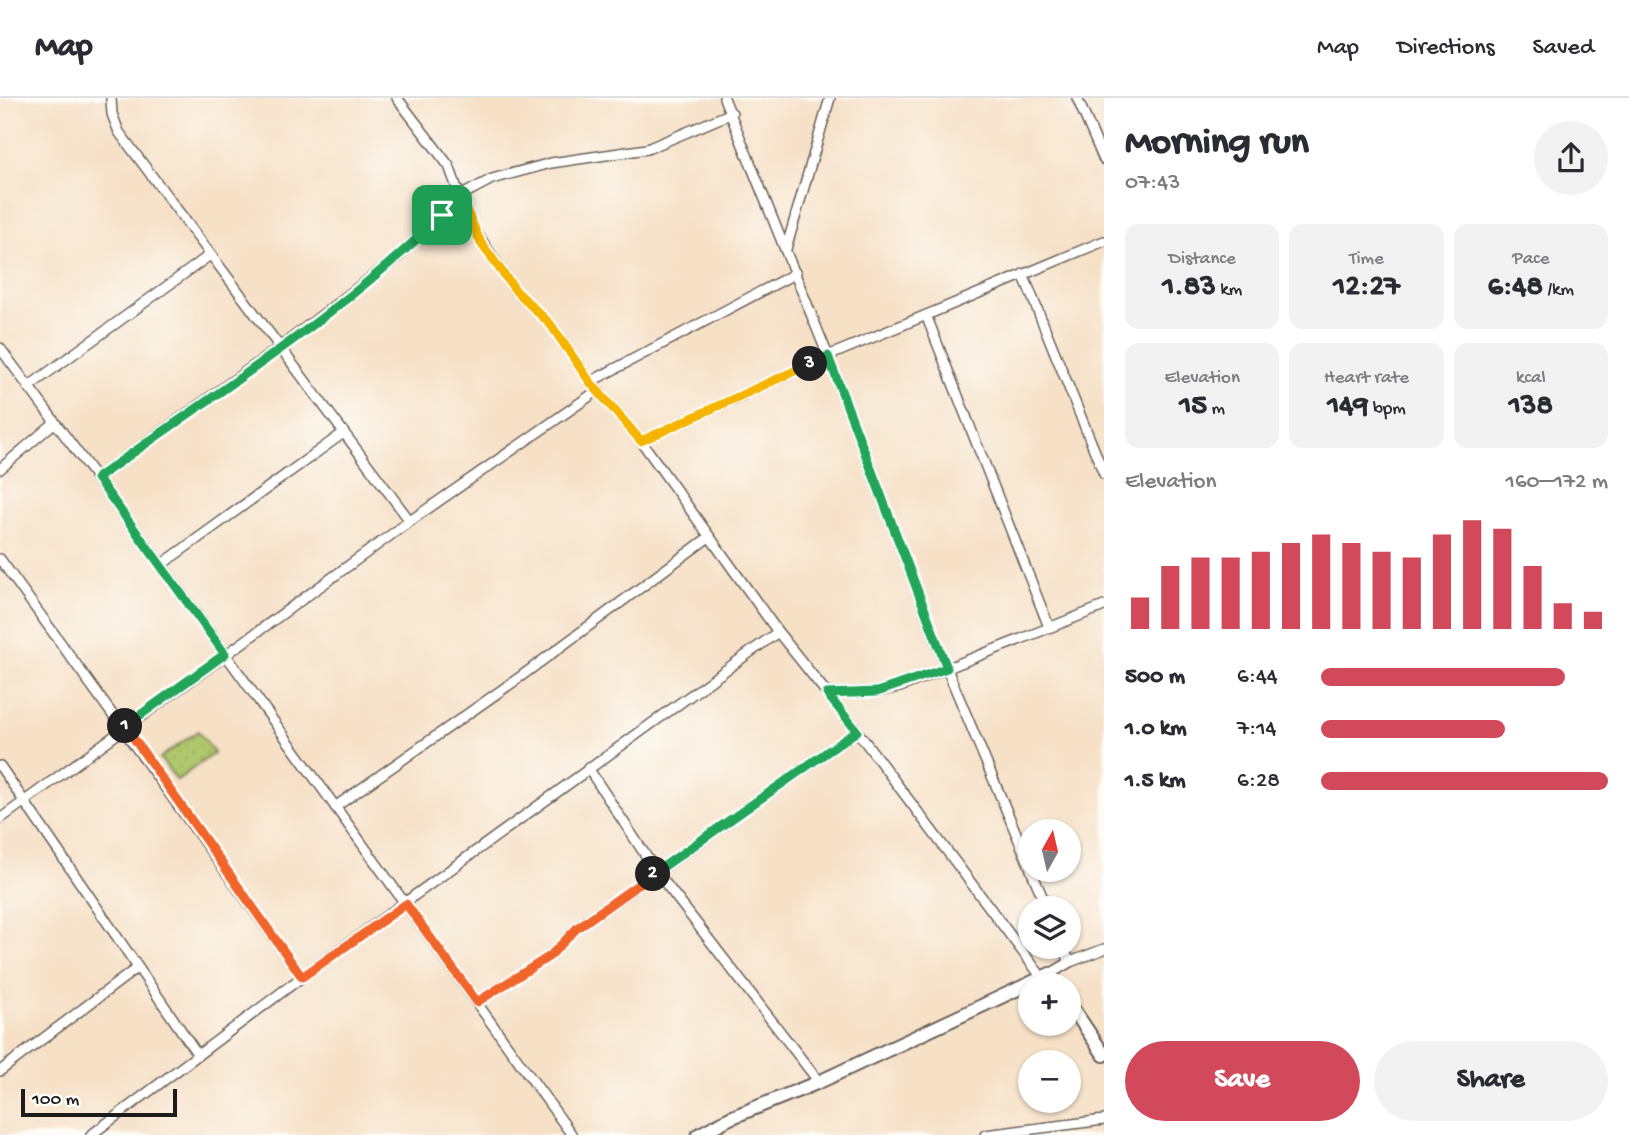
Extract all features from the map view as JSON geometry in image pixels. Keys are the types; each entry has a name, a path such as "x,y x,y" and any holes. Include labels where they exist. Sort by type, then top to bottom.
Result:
{"street":[{"path":"111,98 112,114 118,132 342,434 410,521"},
{"path":"397,98 449,166 481,243 516,291 551,325 590,382 641,441 778,632 1045,973"},
{"path":"724,98 796,273 947,668 1018,838"},
{"path":"786,249 830,98"},
{"path":"1077,98 1104,160"},
{"path":"97,478 279,348 399,256 460,196 492,179 551,163 647,149 732,113"},
{"path":"641,441 828,356 1104,241"},
{"path":"28,387 210,255"},
{"path":"590,382 796,273"},
{"path":"1023,274 1104,474"},
{"path":"926,315 1049,627"},
{"path":"0,348 161,565 572,1135"},
{"path":"0,819 124,726 597,391"},
{"path":"0,469 54,424"},
{"path":"161,565 342,434"},
{"path":"335,807 516,680 709,537"},
{"path":"0,559 124,726 302,977"},
{"path":"827,694 877,692 947,668 1104,606"},
{"path":"91,1135 302,977 778,632"},
{"path":"477,1002 550,956 577,928 857,731"},
{"path":"0,766 198,1055"},
{"path":"588,768 656,871 819,1082"},
{"path":"1057,973 1070,962 1104,949"},
{"path":"0,1071 137,968"},
{"path":"698,1135 730,1118 819,1082 1018,993"},
{"path":"1081,1021 1104,1055"},
{"path":"985,1135 1104,1121"}],"green space":[{"path":"198,731 214,753 177,780 160,758"}],"route":[{"path":"460,196 481,243 516,291 551,325 590,382 641,441 828,356 947,668 900,687 877,692 827,694 857,731 577,928 550,956 477,1002 406,904 302,977 124,726 225,654 97,478 279,348 399,256 442,215 460,196"}]}
